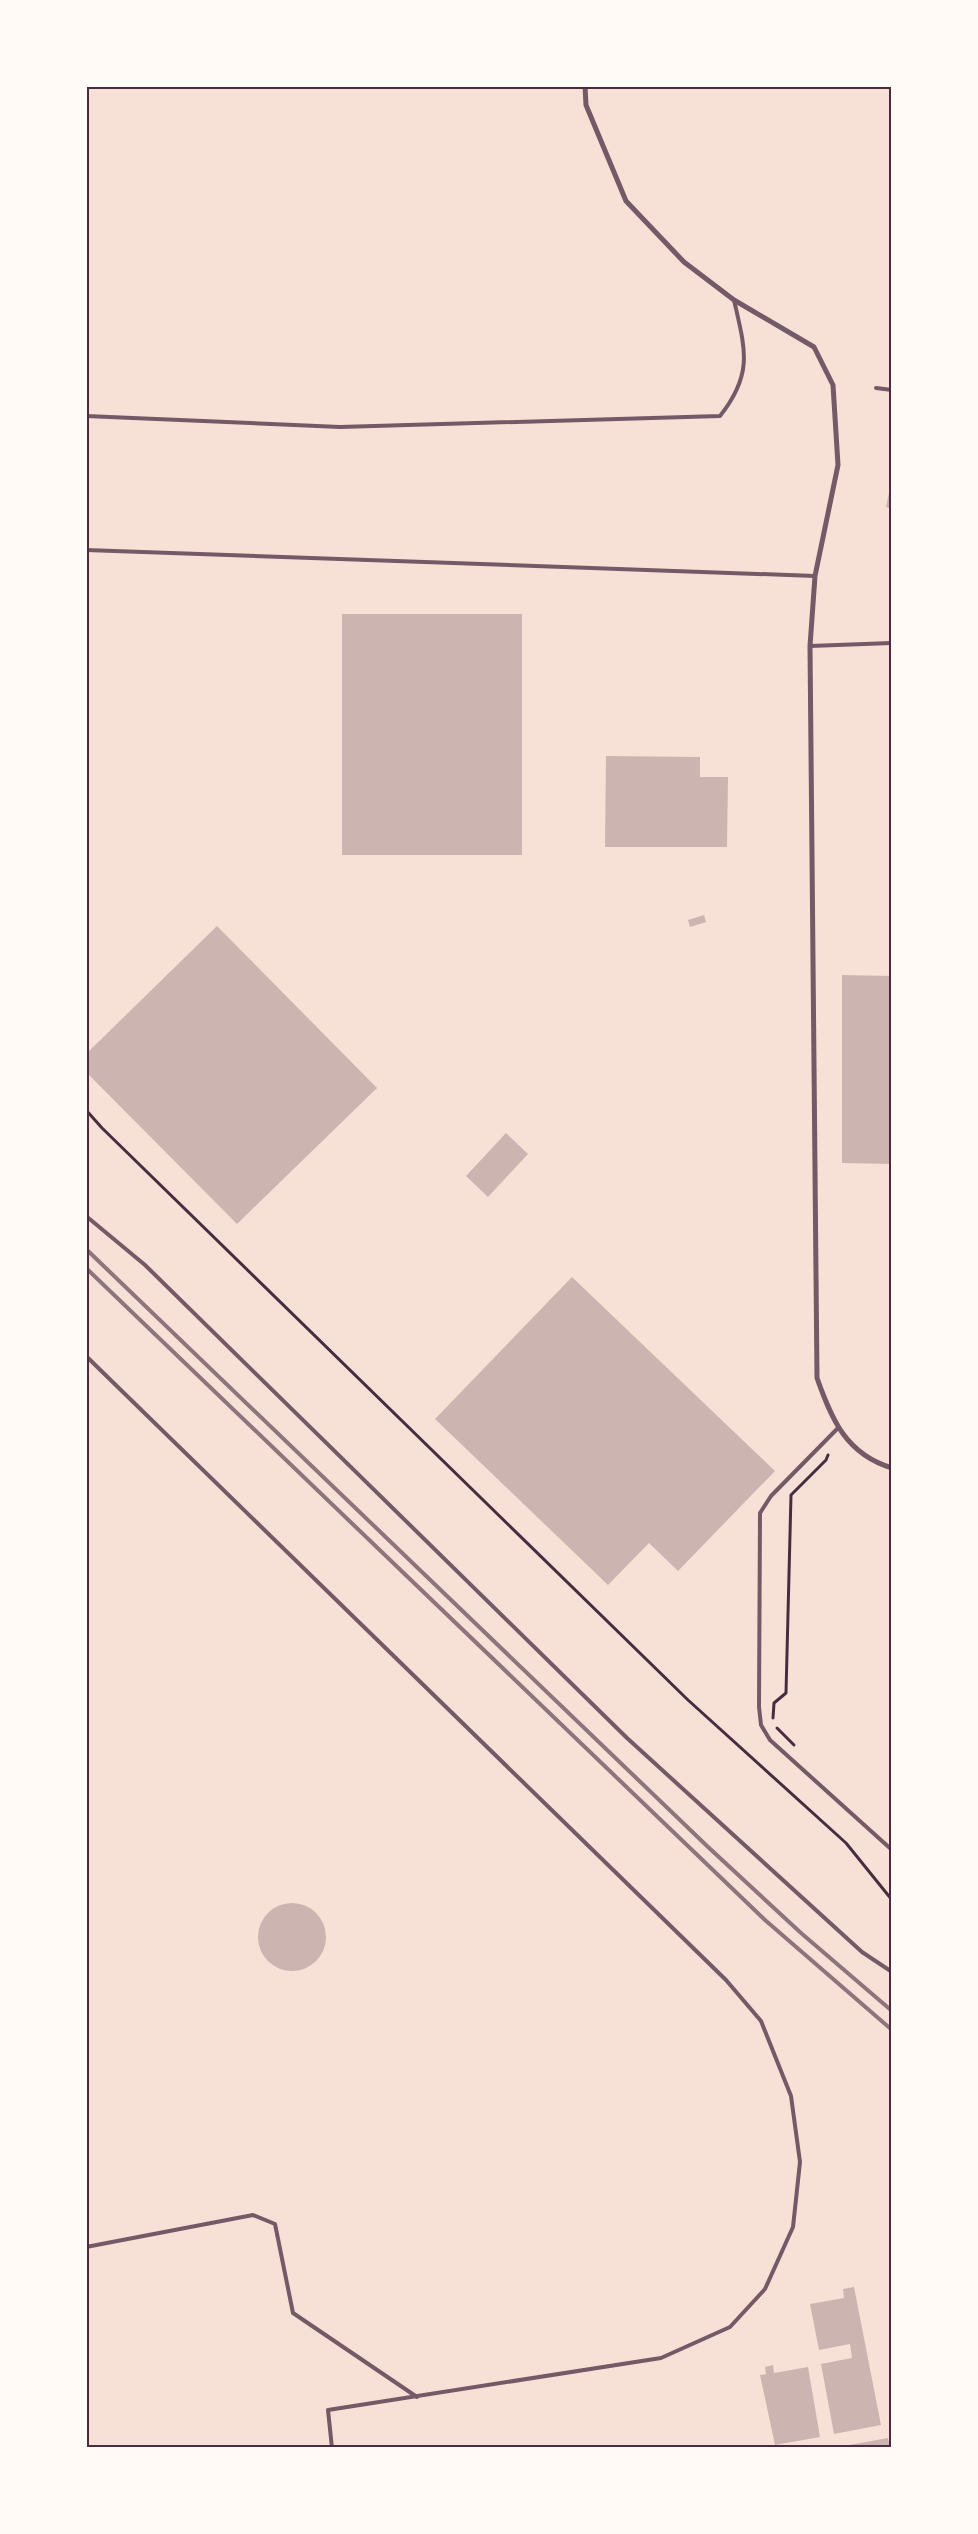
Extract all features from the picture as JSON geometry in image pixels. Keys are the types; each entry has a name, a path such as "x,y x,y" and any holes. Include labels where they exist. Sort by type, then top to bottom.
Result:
{"street":[{"path":"585,86 586,105 626,201 684,262 734,300 814,347 833,385 838,465 815,576 810,646 816,1378 838,1428 852,1446 874,1462 892,1468"}],"lane":[{"path":"86,416 340,427 720,416 734,399 745,368 734,300"},
{"path":"876,388 892,390"},
{"path":"86,550 815,576"},
{"path":"810,646 892,644"},
{"path":"86,1216 145,1264 627,1738 862,1952 892,1972"},
{"path":"86,1356 726,1980 761,2021 791,2096 800,2162 793,2227 765,2289 730,2327 661,2358 328,2410 332,2448"},
{"path":"838,1428 771,1496 760,1513 759,1707 761,1725 770,1740 892,1850"},
{"path":"86,2246 252,2214 275,2224 293,2313 417,2397"}],"path":[{"path":"86,1110 102,1128 688,1700 846,1843 892,1900"},
{"path":"798,1748 776,1727 773,1721 774,1703 786,1693 791,1496 826,1460 829,1452"}],"building":[{"path":"892,484 892,509 886,507"},
{"path":"342,614 522,614 522,855 342,855"},
{"path":"606,756 700,757 700,777 728,777 727,847 605,847"},
{"path":"704,915 706,922 690,927 688,920"},
{"path":"217,926 377,1088 237,1224 86,1072 86,1054"},
{"path":"842,975 892,976 892,1164 842,1163"},
{"path":"506,1133 528,1154 488,1197 466,1176"},
{"path":"572,1277 775,1471 678,1571 649,1543 608,1585 435,1419"},
{"path":"292,1903 305,1906 316,1913 323,1924 326,1937 323,1950 316,1961 305,1968 292,1971 279,1968 268,1961 261,1950 258,1937 261,1924 268,1913 279,1906"},
{"path":"854,2287 881,2425 834,2434 821,2364 852,2358 850,2344 819,2350 810,2304 844,2298 843,2289"},
{"path":"773,2365 774,2373 808,2367 820,2437 775,2445 760,2375 766,2374 765,2367"},
{"path":"888,2438 890,2448 838,2448 838,2447"}],"railway":[{"path":"86,1249 707,1846 801,1933 892,2011"},
{"path":"86,1268 765,1920 892,2030"}]}
